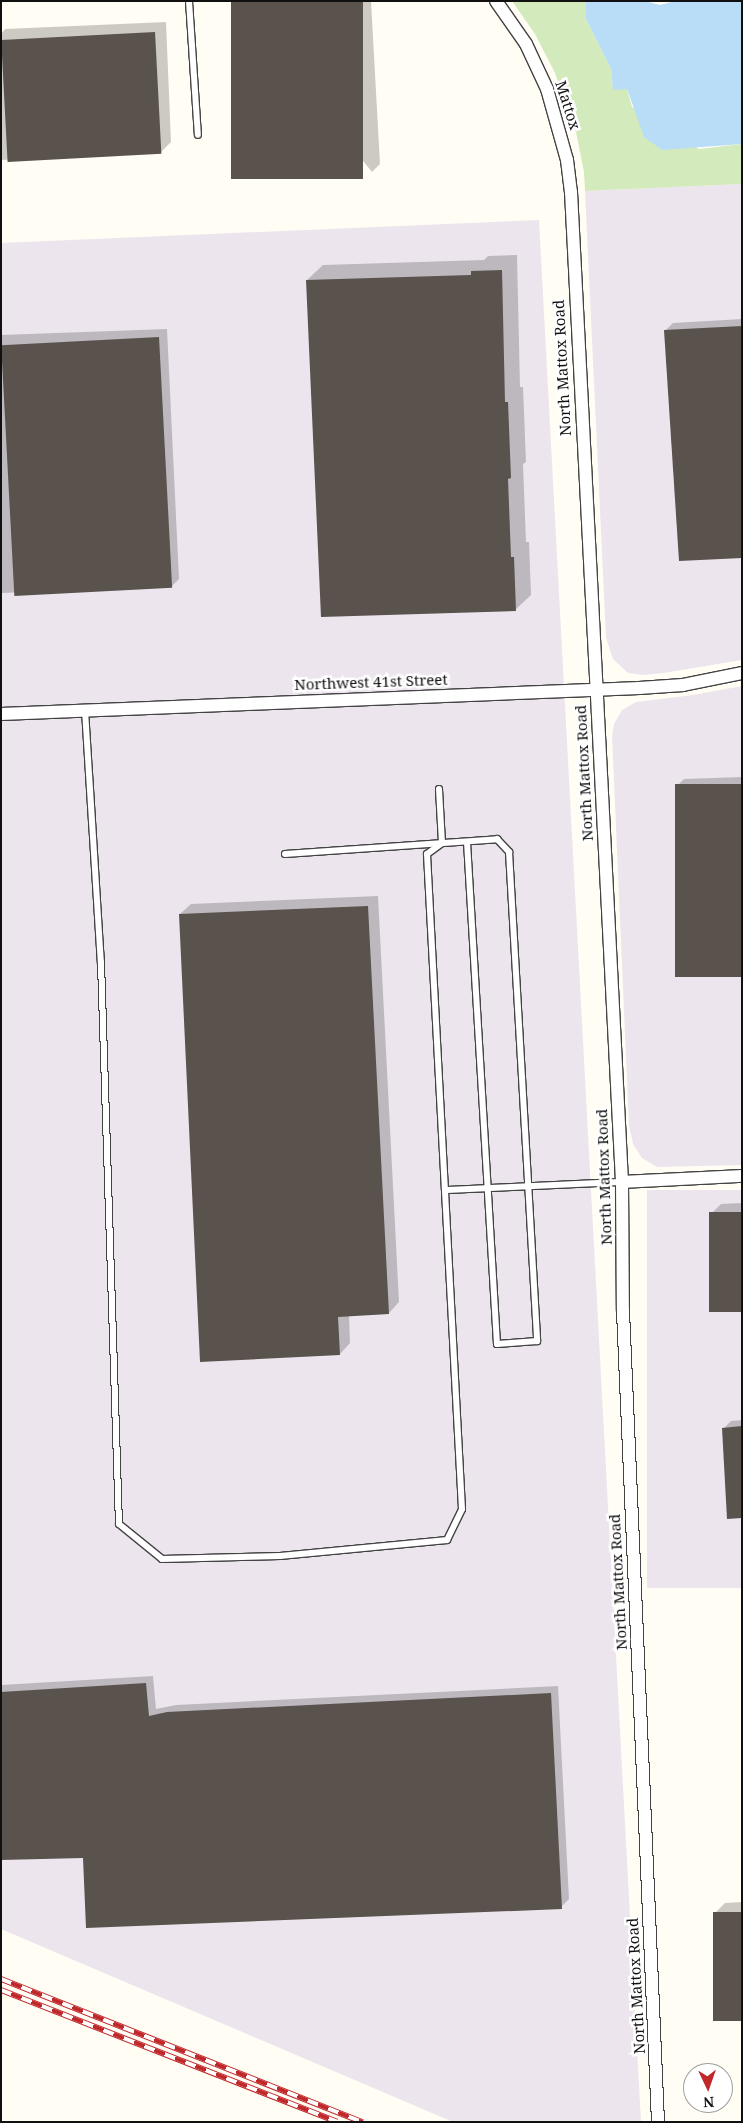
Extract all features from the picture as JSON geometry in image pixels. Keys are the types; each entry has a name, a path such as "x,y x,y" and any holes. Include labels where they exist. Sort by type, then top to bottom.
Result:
{"street":[{"name":"Mattox","path":"496,1 526,44 550,98 567,160 572,231"},
{"name":"North Mattox Road","path":"572,231 622,1182 623,1312 658,2122"},
{"name":"Northwest 41st Street","path":"1,714 596,688 683,686 742,673"},
{"path":"622,1182 742,1176"}],"lane":[{"path":"189,1 198,135"},
{"path":"85,710 101,962 119,1524 162,1559 280,1556 447,1540 462,1510 427,854 442,843"},
{"path":"439,789 442,843"},
{"path":"285,854 497,839 509,852 537,1342 497,1344 467,842"},
{"path":"445,1190 622,1182"}],"shaded area":[{"path":"742,184 742,660 664,673 643,675 628,673 613,659 606,638 585,191"},
{"path":"539,220 641,2122 453,2122 1,1929 1,243"},
{"path":"742,686 742,1165 657,1167 642,1158 633,1144 629,1125 612,736 614,724 622,710 636,702 693,695"},
{"path":"647,1190 742,1190 742,1588 647,1588"}],"green space":[{"path":"512,1 586,1 586,19 611,69 613,89 627,89 632,107 699,149 742,144 742,184 585,191 584,172 576,132 555,73 535,34"}],"water":[{"path":"586,1 645,1 660,5 675,1 742,1 742,144 662,150 644,137 627,89 613,90 611,69 586,19"}],"building":[{"path":"231,1 363,1 363,179 231,179"},
{"path":"155,32 161,154 8,162 1,40"},
{"path":"502,270 505,402 508,402 511,478 508,479 511,557 514,557 516,611 321,617 306,280 471,275 471,271"},
{"path":"742,326 742,558 679,561 664,330"},
{"path":"159,337 172,588 14,596 1,345"},
{"path":"675,784 742,784 742,977 675,977"},
{"path":"368,906 389,1314 338,1317 340,1355 200,1362 179,914"},
{"path":"709,1212 742,1212 742,1312 709,1312"},
{"path":"742,1426 742,1518 727,1519 722,1428"},
{"path":"146,1683 149,1716 167,1712 551,1693 562,1909 86,1928 83,1858 1,1860 1,1692"},
{"path":"713,1912 742,1912 742,2021 713,2021"}],"railway":[{"path":"1,1979 363,2122"},
{"path":"1,1990 337,2122"}]}
